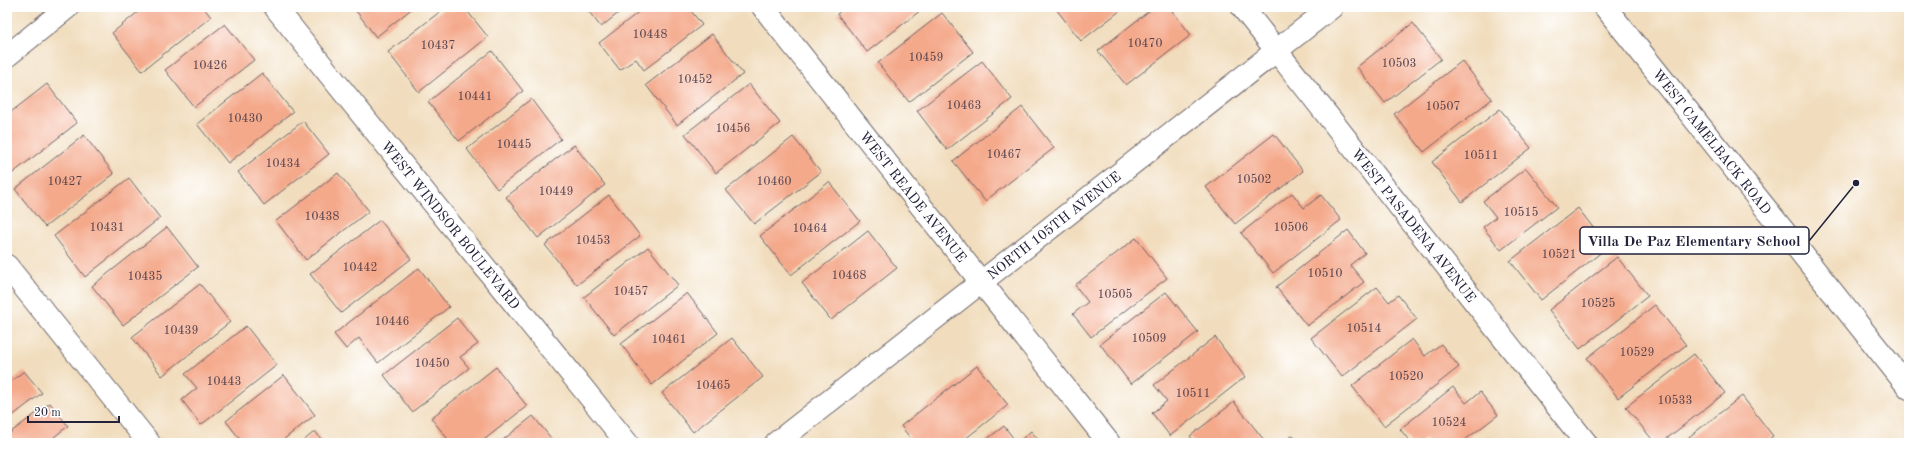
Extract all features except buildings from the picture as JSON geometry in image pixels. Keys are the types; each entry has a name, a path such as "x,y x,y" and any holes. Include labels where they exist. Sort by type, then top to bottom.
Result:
{"street":[{"path":"7,56 68,7"},
{"name":"WEST WINDSOR BOULEVARD","path":"275,7 627,443"},
{"name":"WEST READE AVENUE","path":"763,7 1109,443"},
{"name":"WEST PASADENA AVENUE","path":"1242,7 1586,443"},
{"name":"NORTH 105TH AVENUE","path":"776,443 1332,7"},
{"name":"WEST CAMELBACK ROAD","path":"1605,7 1909,388"},
{"path":"7,266 149,443"}],"place":[{"name":"Villa De Paz Elementary School","path":"1856,183"}]}
